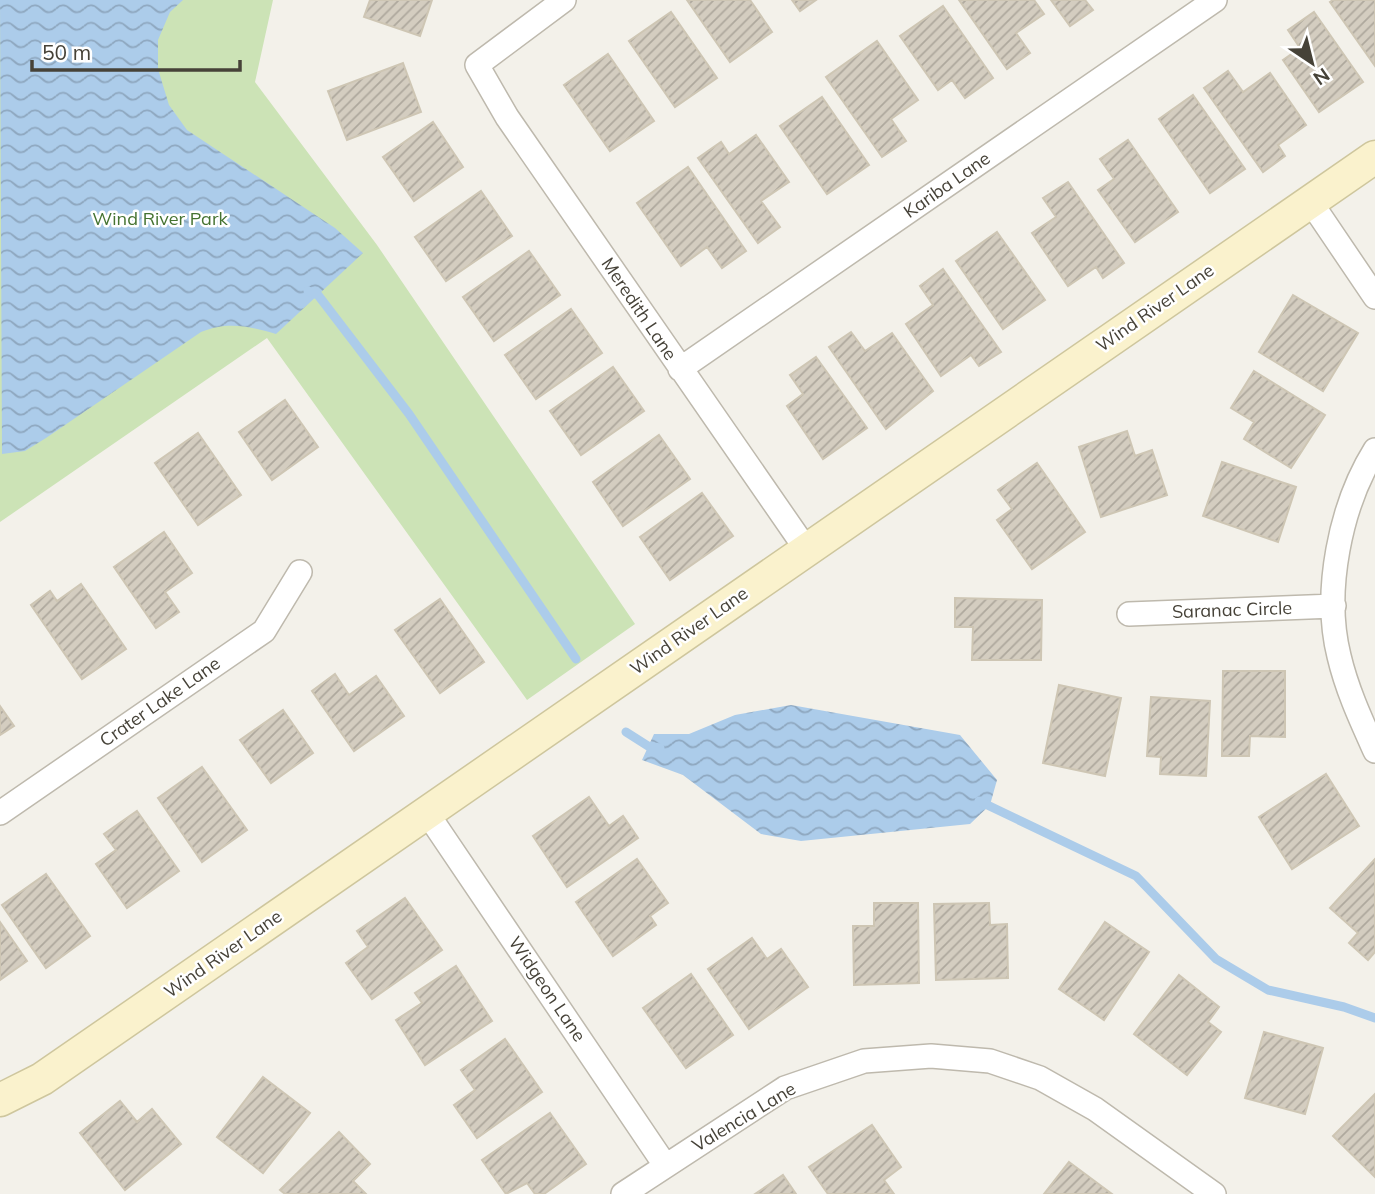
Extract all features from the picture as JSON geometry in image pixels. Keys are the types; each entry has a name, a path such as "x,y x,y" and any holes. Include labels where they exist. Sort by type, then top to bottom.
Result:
{"street":[{"name":"Meredith Lane","path":"565,0 477,65 507,117 806,549"},
{"name":"Kariba Lane","path":"680,369 1214,0"},
{"name":"Wind River Lane","path":"0,1100 42,1079 1375,157"},
{"path":"1310,201 1375,297"},
{"path":"1375,450 1348,506 1338,546 1334,606 1338,653 1353,702 1375,751"},
{"name":"Crater Lake Lane","path":"0,813 264,631 300,572"},
{"name":"Saranac Circle","path":"1129,614 1334,606"},
{"name":"Widgeon Lane","path":"427,813 665,1165"},
{"name":"Valencia Lane","path":"622,1194 785,1088 864,1061 931,1056 990,1061 1040,1078 1095,1109 1214,1194"}],"green space":[{"name":"Wind River Park","path":"0,0 273,0 255,82 377,245 635,624 527,700 267,338 0,522"}],"water":[{"path":"0,0 183,0 170,12 158,40 158,69 169,105 187,130 335,228 363,253 276,334 238,326 201,332 25,451 2,454"},
{"path":"791,705 960,735 997,780 990,805 970,824 801,841 761,834 683,775 642,760 654,734 689,734 735,715"}],"building":[{"path":"370,0 432,0 420,36 364,17"},
{"path":"687,0 750,0 772,32 730,62"},
{"path":"792,0 816,0 800,11"},
{"path":"959,0 1034,0 1044,14 1016,33 1030,53 1007,69"},
{"path":"1051,0 1085,0 1093,10 1070,26"},
{"path":"1375,0 1375,66 1330,2"},
{"path":"943,6 993,78 965,98 952,80 938,90 900,36"},
{"path":"671,12 717,78 675,107 629,41"},
{"path":"1314,12 1363,82 1319,112 1283,60 1300,48 1288,30"},
{"path":"877,41 918,100 891,119 906,141 882,157 826,77"},
{"path":"608,54 654,121 610,151 564,85"},
{"path":"403,63 421,112 347,140 328,91"},
{"path":"1228,71 1243,92 1270,73 1306,125 1278,145 1285,156 1263,172 1204,88"},
{"path":"1193,95 1245,169 1210,193 1159,119"},
{"path":"822,97 869,165 827,194 780,126"},
{"path":"433,122 463,167 414,201 383,157"},
{"path":"756,135 789,182 761,201 780,227 758,243 698,158 721,142 729,154"},
{"path":"1128,140 1178,212 1135,242 1098,190 1114,179 1100,159"},
{"path":"688,167 746,251 722,268 707,247 681,266 637,203"},
{"path":"1068,182 1124,263 1103,278 1096,267 1068,286 1032,233 1056,217 1043,198"},
{"path":"481,191 512,236 446,281 415,237"},
{"path":"997,232 1045,300 1003,329 956,261"},
{"path":"529,251 560,295 494,341 463,297"},
{"path":"943,269 1001,352 979,366 971,355 941,376 906,324 933,305 920,286"},
{"path":"1293,295 1358,333 1323,391 1259,352"},
{"path":"571,309 602,353 536,399 505,355"},
{"path":"851,332 865,351 892,333 933,391 886,429 829,347"},
{"path":"816,357 867,428 823,459 787,406 803,394 790,375"},
{"path":"613,367 644,411 581,455 550,411"},
{"path":"1254,371 1325,415 1291,468 1244,439 1254,422 1231,408"},
{"path":"285,400 318,447 272,480 239,432"},
{"path":"1127,431 1135,456 1152,450 1167,495 1101,517 1079,447"},
{"path":"198,433 241,495 198,525 155,463"},
{"path":"659,435 690,479 623,526 593,482"},
{"path":"1222,462 1296,487 1278,542 1203,516"},
{"path":"1037,463 1085,532 1032,569 997,520 1012,509 998,490"},
{"path":"702,493 733,536 670,580 640,537"},
{"path":"164,532 192,573 165,592 179,612 156,628 114,567"},
{"path":"81,584 126,649 82,679 31,605 50,591 57,601"},
{"path":"955,598 1042,600 1041,660 972,660 973,627 955,627"},
{"path":"440,599 484,662 440,693 395,630"},
{"path":"1223,671 1285,671 1285,737 1250,736 1249,756 1222,756"},
{"path":"335,674 349,695 376,676 404,716 354,751 312,691"},
{"path":"1059,685 1121,698 1105,776 1043,763"},
{"path":"1151,697 1210,701 1206,776 1160,774 1161,757 1147,756"},
{"path":"0,706 14,726 0,735"},
{"path":"283,710 313,753 271,783 240,740"},
{"path":"202,767 247,830 202,862 158,798"},
{"path":"1326,774 1359,826 1292,869 1259,817"},
{"path":"589,797 609,826 623,816 638,838 567,887 533,836"},
{"path":"137,811 179,871 127,908 96,864 116,850 104,834"},
{"path":"637,859 668,903 650,916 656,925 613,956 576,902"},
{"path":"1375,859 1375,952 1368,960 1349,943 1358,933 1330,908"},
{"path":"46,874 90,936 46,968 2,905"},
{"path":"405,898 442,950 372,999 346,963 368,947 357,931"},
{"path":"874,903 918,903 919,983 854,985 853,926 874,926"},
{"path":"989,903 990,925 1007,924 1008,978 936,980 934,904"},
{"path":"0,922 27,961 0,980"},
{"path":"1105,922 1149,952 1104,1020 1059,989"},
{"path":"752,938 767,959 781,949 808,987 749,1029 708,969"},
{"path":"456,966 492,1021 425,1065 396,1020 422,1003 415,993"},
{"path":"691,974 733,1035 686,1068 643,1008"},
{"path":"1179,975 1219,1007 1208,1022 1221,1032 1187,1075 1134,1034"},
{"path":"1264,1032 1323,1048 1305,1114 1245,1098"},
{"path":"505,1039 542,1092 477,1138 454,1105 475,1090 461,1070"},
{"path":"263,1077 310,1113 263,1173 217,1137"},
{"path":"1375,1094 1375,1177 1333,1136"},
{"path":"120,1101 137,1122 152,1109 181,1144 125,1190 80,1133"},
{"path":"550,1113 586,1164 544,1194 535,1194 527,1183 506,1194 482,1160"},
{"path":"872,1125 901,1167 884,1180 894,1194 828,1194 809,1167"},
{"path":"339,1132 370,1164 353,1181 366,1194 285,1194 280,1190"},
{"path":"1069,1162 1112,1194 1044,1194"},
{"path":"783,1175 796,1194 755,1194"}],"waterway":[{"path":"308,291 318,295 409,414 576,659"},
{"path":"626,732 648,746 660,748"},
{"path":"979,801 1136,876 1216,959 1268,990 1344,1007 1375,1018"}]}
